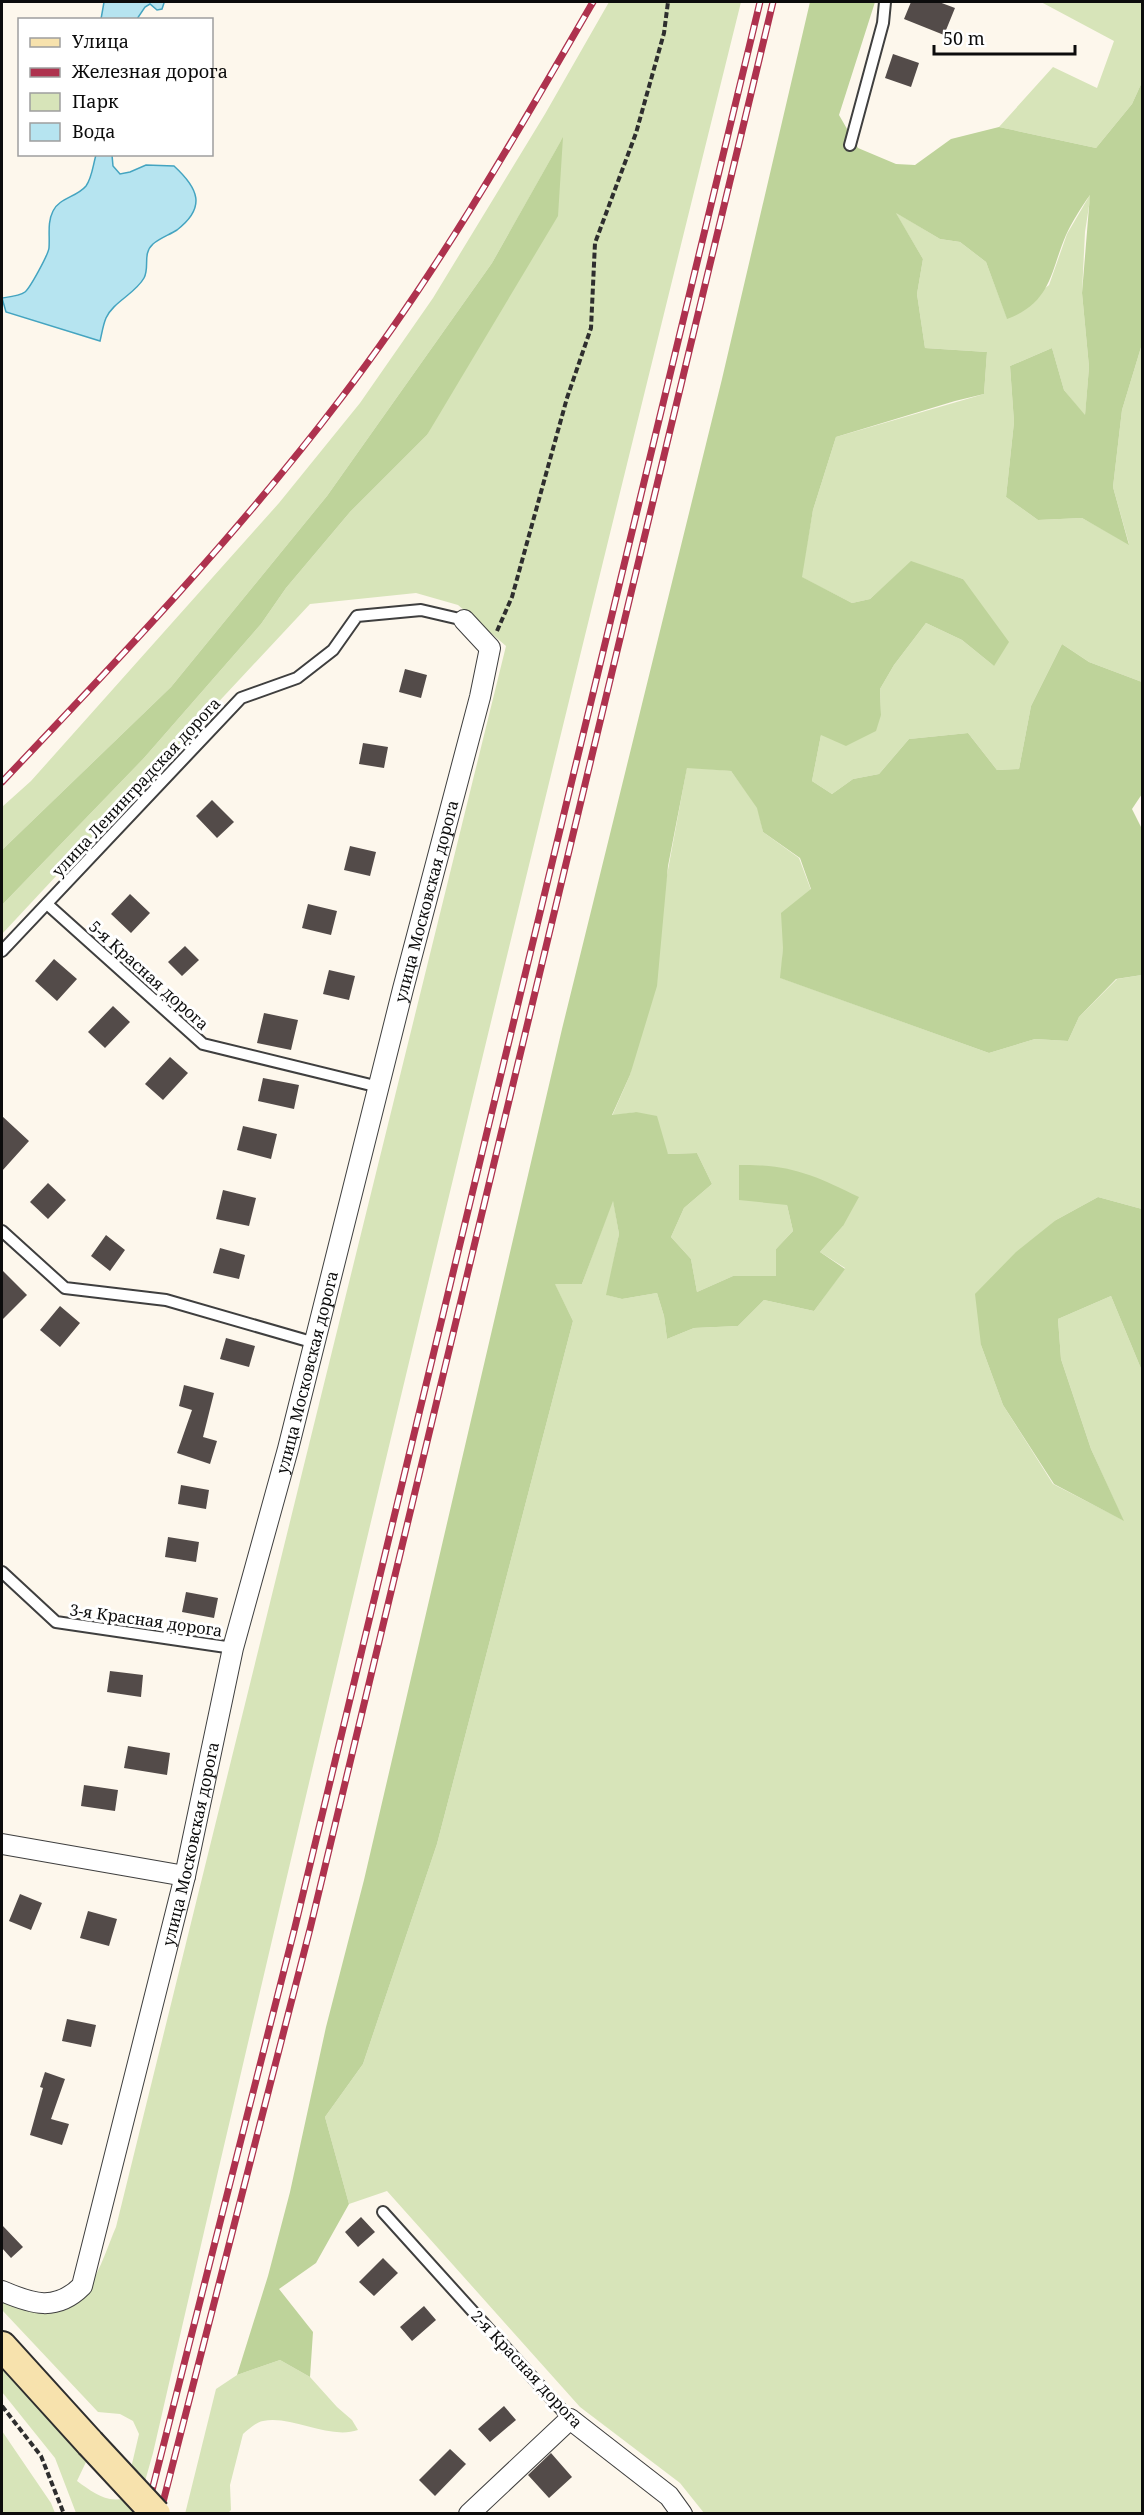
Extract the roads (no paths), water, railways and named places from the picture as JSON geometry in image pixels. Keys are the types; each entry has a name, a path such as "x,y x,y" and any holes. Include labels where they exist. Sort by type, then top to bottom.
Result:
{"main road":[{"path":"2,2346 156,2514"}],"street":[{"name":"улица Московская дорога","path":"2,2291 25,2301 46,2304 61,2302 82,2286 185,1876 234,1648 315,1343 443,831 480,697 490,648 465,620"},
{"path":"2,1844 185,1876"},
{"path":"469,2514 570,2419"},
{"name":"2-я Красная дорога","path":"570,2419 669,2496 682,2514"}],"lane":[{"path":"850,145 883,23 885,2"},
{"name":"улица Ленинградская дорога","path":"2,951 241,698 297,678 333,650 357,616 421,610 465,620"},
{"name":"5-я Красная дорога","path":"47,904 203,1044 379,1087"},
{"path":"2,1231 65,1288 166,1300 315,1343"},
{"name":"3-я Красная дорога","path":"2,1572 56,1622 234,1648"},
{"name":"2-я Красная дорога","path":"383,2212 570,2419"}],"water":[{"path":"104,2 164,2 162,9 157,10 150,4 145,7 138,18 101,18"},
{"path":"96,156 112,156 113,166 120,174 146,165 174,166 189,182 196,198 193,213 186,222 150,248 144,278 109,312 100,341 6,312 2,298 23,293 31,284 48,252 49,225 53,211 59,203 82,190 91,175"}],"railway":[{"path":"2,782 134,642 220,546 262,498 342,397 443,253 593,2"},
{"path":"146,2514 295,1927 760,2"},
{"path":"160,2514 310,1929 773,2"}]}
